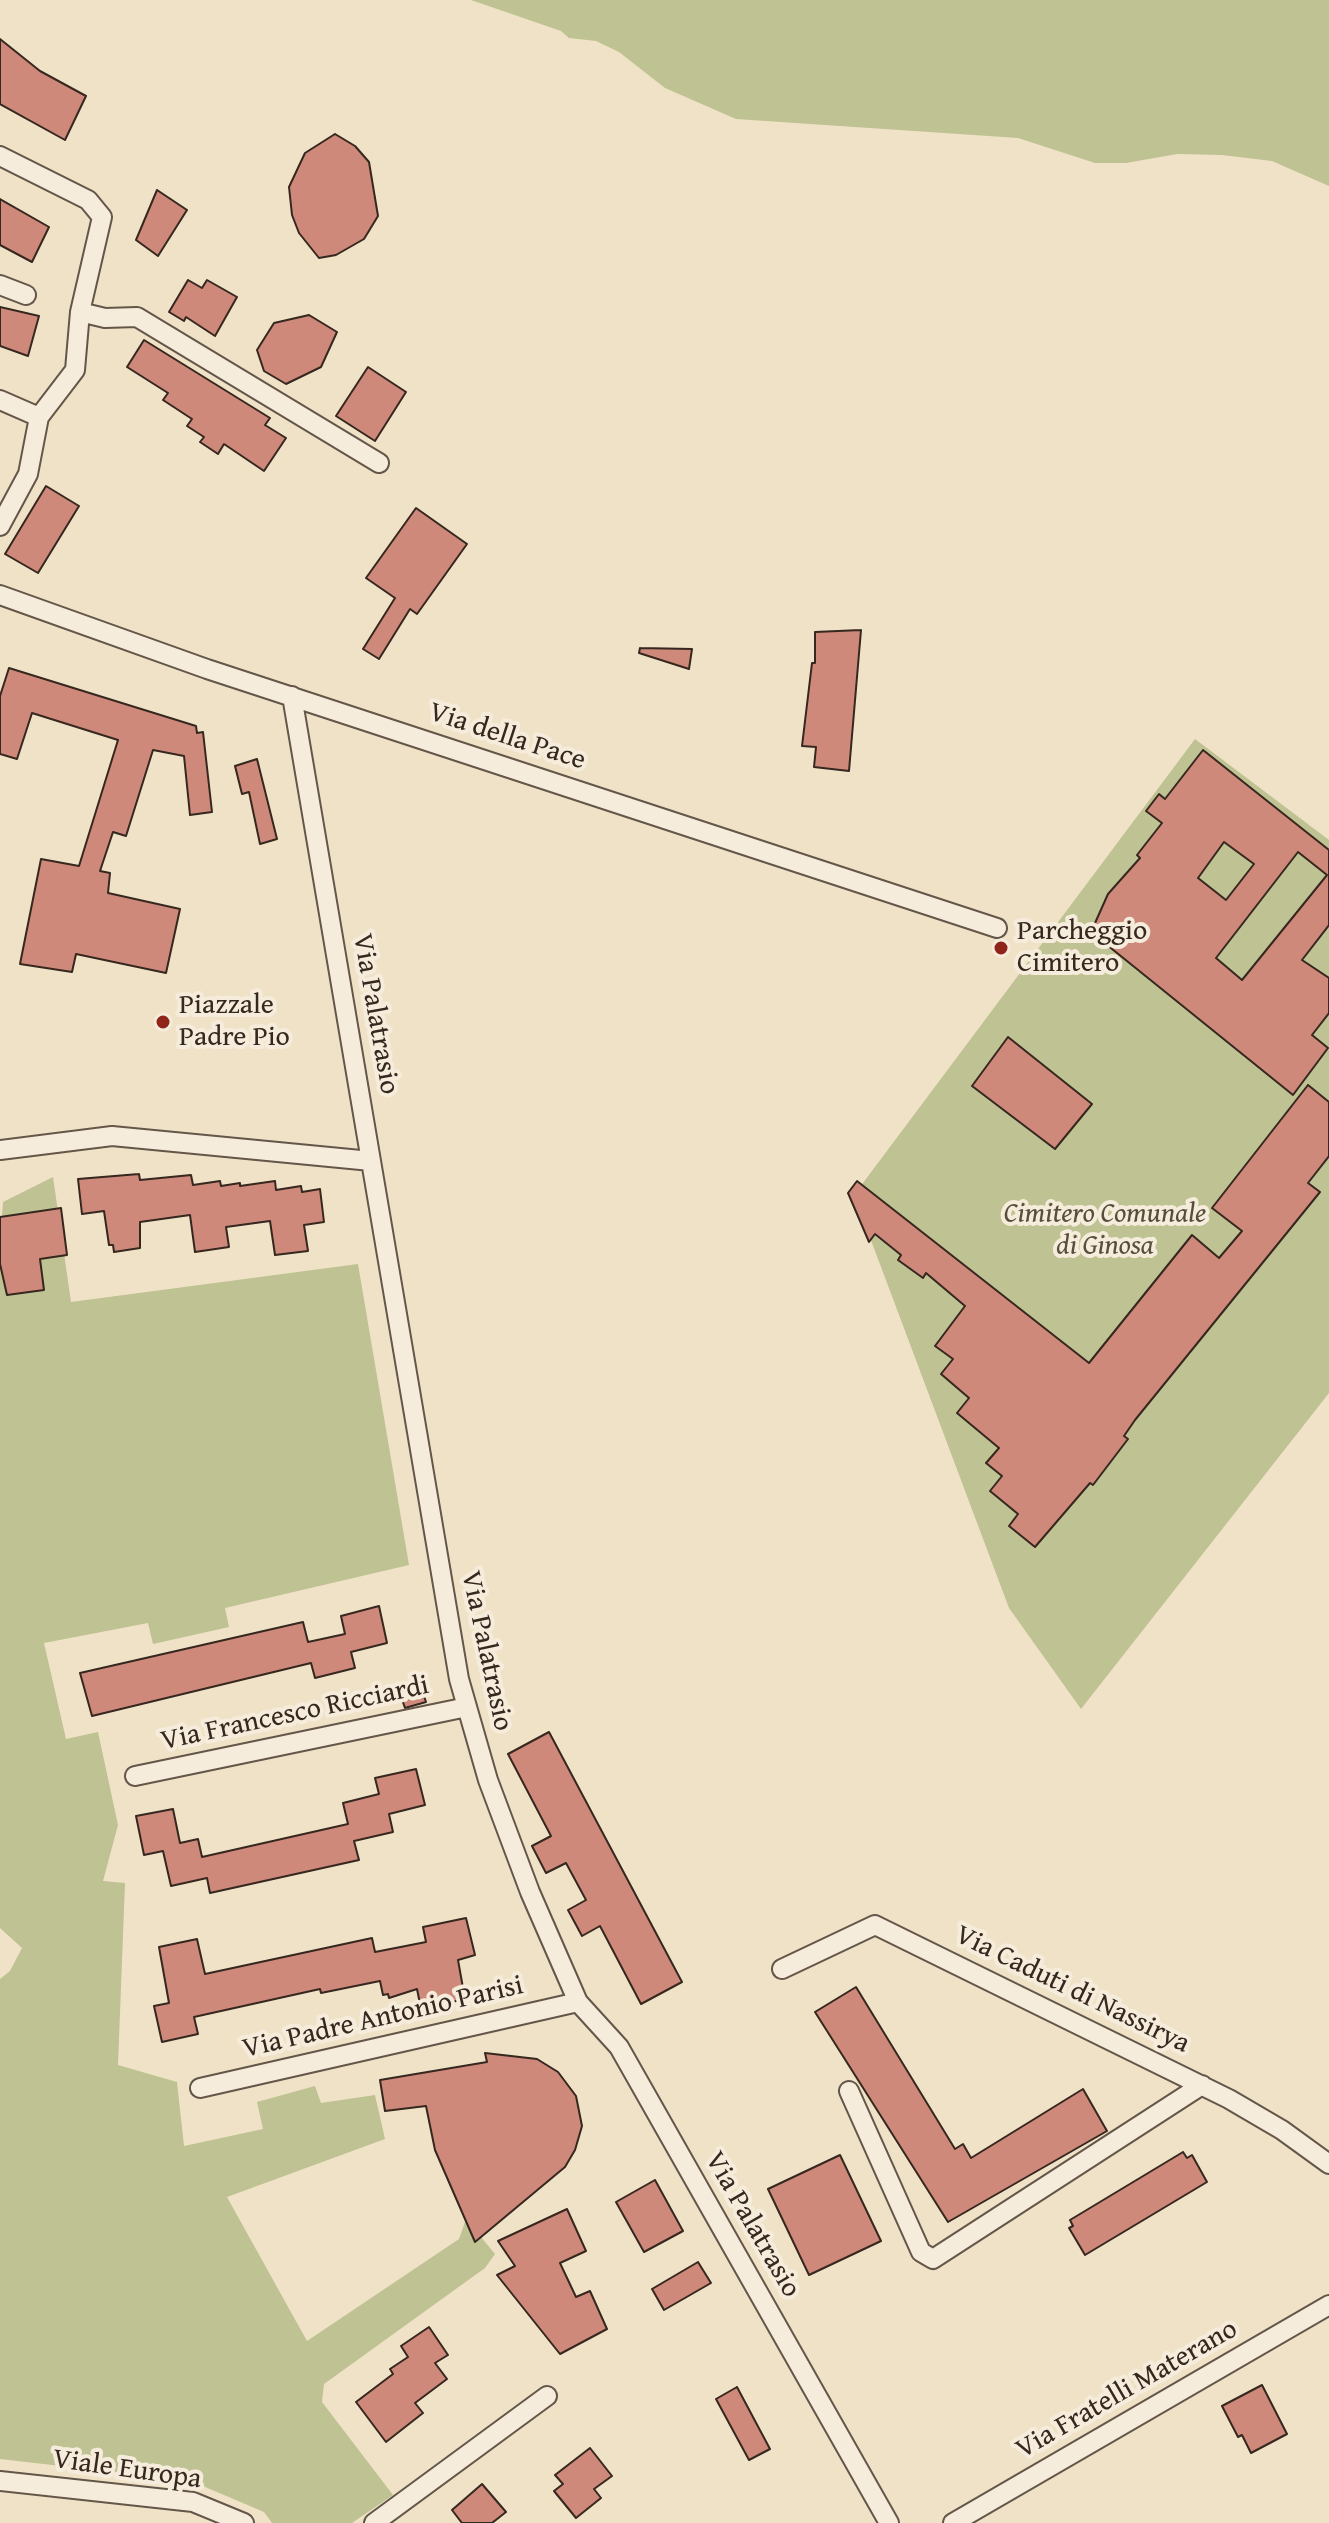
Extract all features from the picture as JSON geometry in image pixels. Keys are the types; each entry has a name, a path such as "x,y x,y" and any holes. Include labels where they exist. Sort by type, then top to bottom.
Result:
{"street":[{"path":"0,156 88,200 102,217 80,312 75,370 39,417 28,474 0,526"},
{"path":"0,285 26,295"},
{"path":"80,312 105,318 137,317 379,463"},
{"path":"0,400 39,417"},
{"name":"Via della Pace","path":"0,595 292,696 997,928"},
{"name":"Via Palatrasio","path":"292,696 459,1679 488,1780 530,1892 578,2002 619,2047 889,2523"},
{"path":"0,1150 112,1136 371,1161"},
{"name":"Via Francesco Ricciardi","path":"135,1776 467,1707"},
{"name":"Via Caduti di Nassirya","path":"782,1969 875,1925 1202,2085 1282,2130 1329,2164"},
{"name":"Via Padre Antonio Parisi","path":"200,2088 578,2002"},
{"path":"849,2091 921,2252 933,2259 1202,2085"},
{"name":"Via Fratelli Materano","path":"953,2523 1329,2305"},
{"path":"374,2523 547,2396"},
{"name":"Viale Europa","path":"0,2481 193,2502 244,2523"}],"green space":[{"path":"471,0 1329,0 1329,186 1272,161 1222,155 1177,154 1126,163 1095,163 1018,138 736,119 665,88 619,52 596,41 569,38 561,31"},
{"name":"Cimitero Comunale di Ginosa","path":"1195,739 1329,840 1329,1393 1081,1709 1009,1608 854,1195"},
{"path":"53,1177 71,1302 358,1264 409,1565 225,1608 229,1627 153,1644 148,1623 44,1643 66,1739 98,1732 118,1825 103,1881 125,1883 118,2065 177,2082 184,2146 263,2129 257,2102 315,2086 321,2103 375,2095 385,2139 227,2197 307,2341 459,2239 466,2219 495,2254 485,2268 324,2384 322,2402 393,2495 352,2523 272,2523 264,2512 191,2481 0,2459 0,1979 10,1971 22,1948 0,1928 0,1247 3,1202"}],"building":[{"path":"0,39 40,71 86,96 65,140 0,104"},
{"path":"335,134 355,146 369,162 378,216 364,239 336,255 319,258 299,233 292,215 289,187 305,153"},
{"path":"157,190 187,210 158,256 136,240"},
{"path":"0,199 49,227 32,262 0,245"},
{"path":"188,280 202,288 207,280 237,297 215,336 186,317 184,321 169,312"},
{"path":"0,307 39,316 28,356 0,346"},
{"path":"309,315 337,332 321,367 286,384 264,371 257,350 274,323"},
{"path":"144,340 270,418 265,425 286,438 264,471 224,444 218,454 200,442 204,437 187,426 192,419 163,400 168,393 127,367"},
{"path":"368,367 406,392 375,441 336,416"},
{"path":"46,486 79,506 38,573 5,554"},
{"path":"416,508 467,544 417,614 410,609 379,659 363,649 395,598 366,578"},
{"path":"861,630 849,771 814,767 816,747 802,746 812,663 815,663 815,632"},
{"path":"640,648 692,649 689,669 639,653"},
{"path":"9,668 196,726 197,733 203,732 212,812 190,815 184,756 153,750 126,836 113,832 100,871 110,873 108,893 180,909 166,973 76,954 72,972 20,964 41,859 79,866 118,740 32,713 17,759 0,754 0,696"},
{"path":"1203,750 1329,850 1329,925 1302,960 1329,978 1329,1013 1312,1035 1328,1048 1293,1095 1091,932 1108,894 1140,858 1137,855 1162,823 1146,811 1159,794 1165,799","holes":["1224,842 1254,864 1226,900 1198,878","1298,852 1327,875 1242,980 1216,958"]},
{"path":"257,759 277,839 260,844 249,792 242,794 235,766"},
{"path":"1008,1037 1092,1104 1055,1149 972,1086"},
{"path":"1308,1085 1329,1102 1329,1156 1308,1183 1320,1192 1135,1420 1124,1436 1128,1439 1093,1485 1090,1483 1035,1547 1009,1526 1018,1514 990,1491 1002,1476 986,1463 999,1448 957,1413 969,1398 941,1374 953,1359 935,1346 965,1306 926,1273 923,1278 898,1260 901,1255 875,1234 869,1242 848,1193 857,1181 1089,1363 1192,1235 1219,1258 1242,1231 1212,1208"},
{"path":"139,1174 140,1180 191,1175 193,1185 220,1181 221,1186 240,1183 240,1186 275,1181 276,1190 301,1186 302,1192 320,1189 324,1222 304,1225 308,1251 275,1255 270,1221 226,1227 229,1247 195,1252 190,1215 140,1222 140,1248 114,1252 113,1245 109,1245 104,1211 82,1214 78,1179"},
{"path":"61,1208 67,1255 40,1259 44,1290 7,1295 0,1264 0,1217"},
{"path":"379,1606 387,1643 351,1652 355,1668 315,1678 311,1663 92,1716 80,1673 303,1622 308,1642 345,1634 341,1616"},
{"path":"420,1684 426,1702 405,1708 399,1691"},
{"path":"549,1732 682,1982 641,2004 600,1926 582,1936 568,1910 586,1900 566,1863 546,1873 532,1846 551,1836 508,1754"},
{"path":"416,1769 425,1805 389,1814 393,1832 354,1841 359,1860 210,1893 207,1878 171,1886 163,1851 144,1855 136,1816 173,1809 180,1843 198,1839 202,1857 348,1824 343,1803 379,1794 375,1778"},
{"path":"466,1918 475,1955 458,1960 465,1999 421,2009 417,1989 389,1998 388,1994 383,1995 380,1981 321,1993 320,1989 194,2017 198,2034 162,2042 154,2006 169,2003 159,1947 197,1939 205,1974 372,1938 375,1952 426,1942 423,1927"},
{"path":"856,1987 955,2149 963,2144 971,2158 1083,2089 1107,2131 948,2222 815,2012"},
{"path":"485,2053 537,2059 558,2072 576,2096 582,2126 575,2150 565,2167 475,2242 435,2150 426,2106 385,2111 380,2080 487,2062"},
{"path":"1183,2152 1187,2158 1192,2155 1207,2182 1085,2255 1069,2228 1073,2226 1070,2220"},
{"path":"840,2155 881,2241 809,2275 768,2189"},
{"path":"655,2180 683,2231 644,2252 616,2202"},
{"path":"567,2209 586,2251 560,2263 576,2297 590,2291 607,2329 560,2354 497,2275 515,2266 498,2241"},
{"path":"698,2262 711,2283 664,2310 652,2289"},
{"path":"429,2327 448,2355 435,2363 447,2379 415,2403 423,2413 386,2442 356,2402 393,2374 390,2369 408,2357 401,2346"},
{"path":"1262,2385 1287,2434 1251,2453 1242,2435 1238,2437 1222,2406"},
{"path":"737,2387 770,2449 749,2460 716,2399"},
{"path":"590,2448 612,2476 594,2489 601,2498 576,2518 554,2491 563,2484 555,2475"},
{"path":"482,2484 506,2512 492,2523 462,2523 452,2510"}],"place":[{"name":"Parcheggio Cimitero","path":"1001,948"},
{"name":"Piazzale Padre Pio","path":"163,1022"}]}
